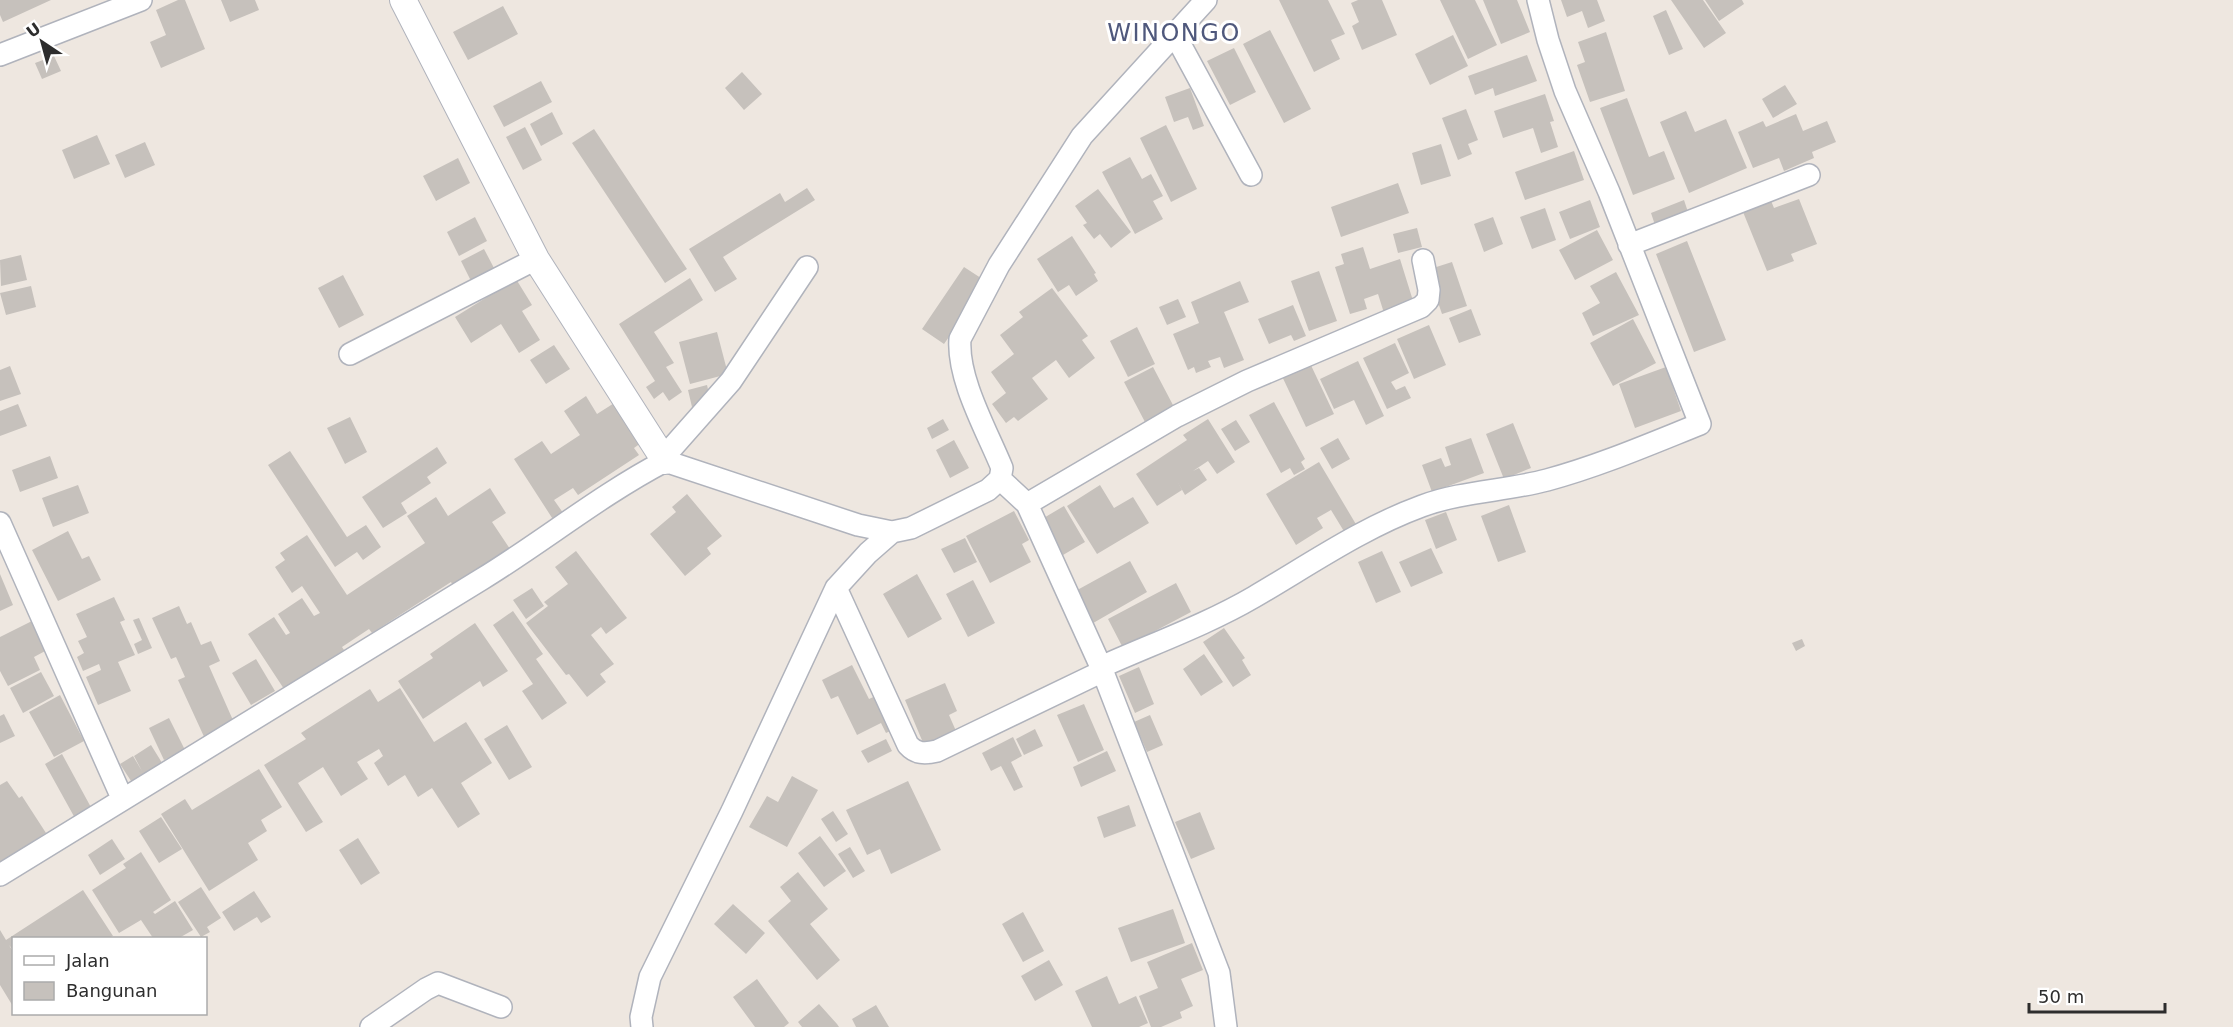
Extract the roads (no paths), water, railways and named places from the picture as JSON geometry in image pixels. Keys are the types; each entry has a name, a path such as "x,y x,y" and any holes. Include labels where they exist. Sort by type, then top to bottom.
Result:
{"street":[{"path":"0,55 141,0"},
{"path":"403,0 536,259 671,462 858,525 892,532 910,528 930,519 988,490 1000,479 1002,468 965,376 959,350 960,339 999,265 1082,136 1206,0"},
{"path":"836,588 908,745 913,751 920,753 937,751 1252,598 1336,547 1398,515 1447,498 1545,481 1606,461 1700,424 1565,91 1538,0"},
{"path":"1174,33 1251,175"},
{"path":"1629,245 1809,175"},
{"path":"350,354 536,259"},
{"path":"1027,504 1177,416 1247,381 1421,307 1428,300 1429,290 1423,260"},
{"path":"0,875 122,798 493,573 612,491 671,462 731,381 807,267"},
{"path":"1000,479 1027,504 1102,669 1219,973 1226,1027"},
{"path":"0,522 122,798"},
{"path":"642,1027 641,1017 650,977 732,811 836,588 892,532"},
{"path":"371,1027 438,983 501,1007"}],"district":[{"name":"WINONGO","path":"1174,33"}]}
